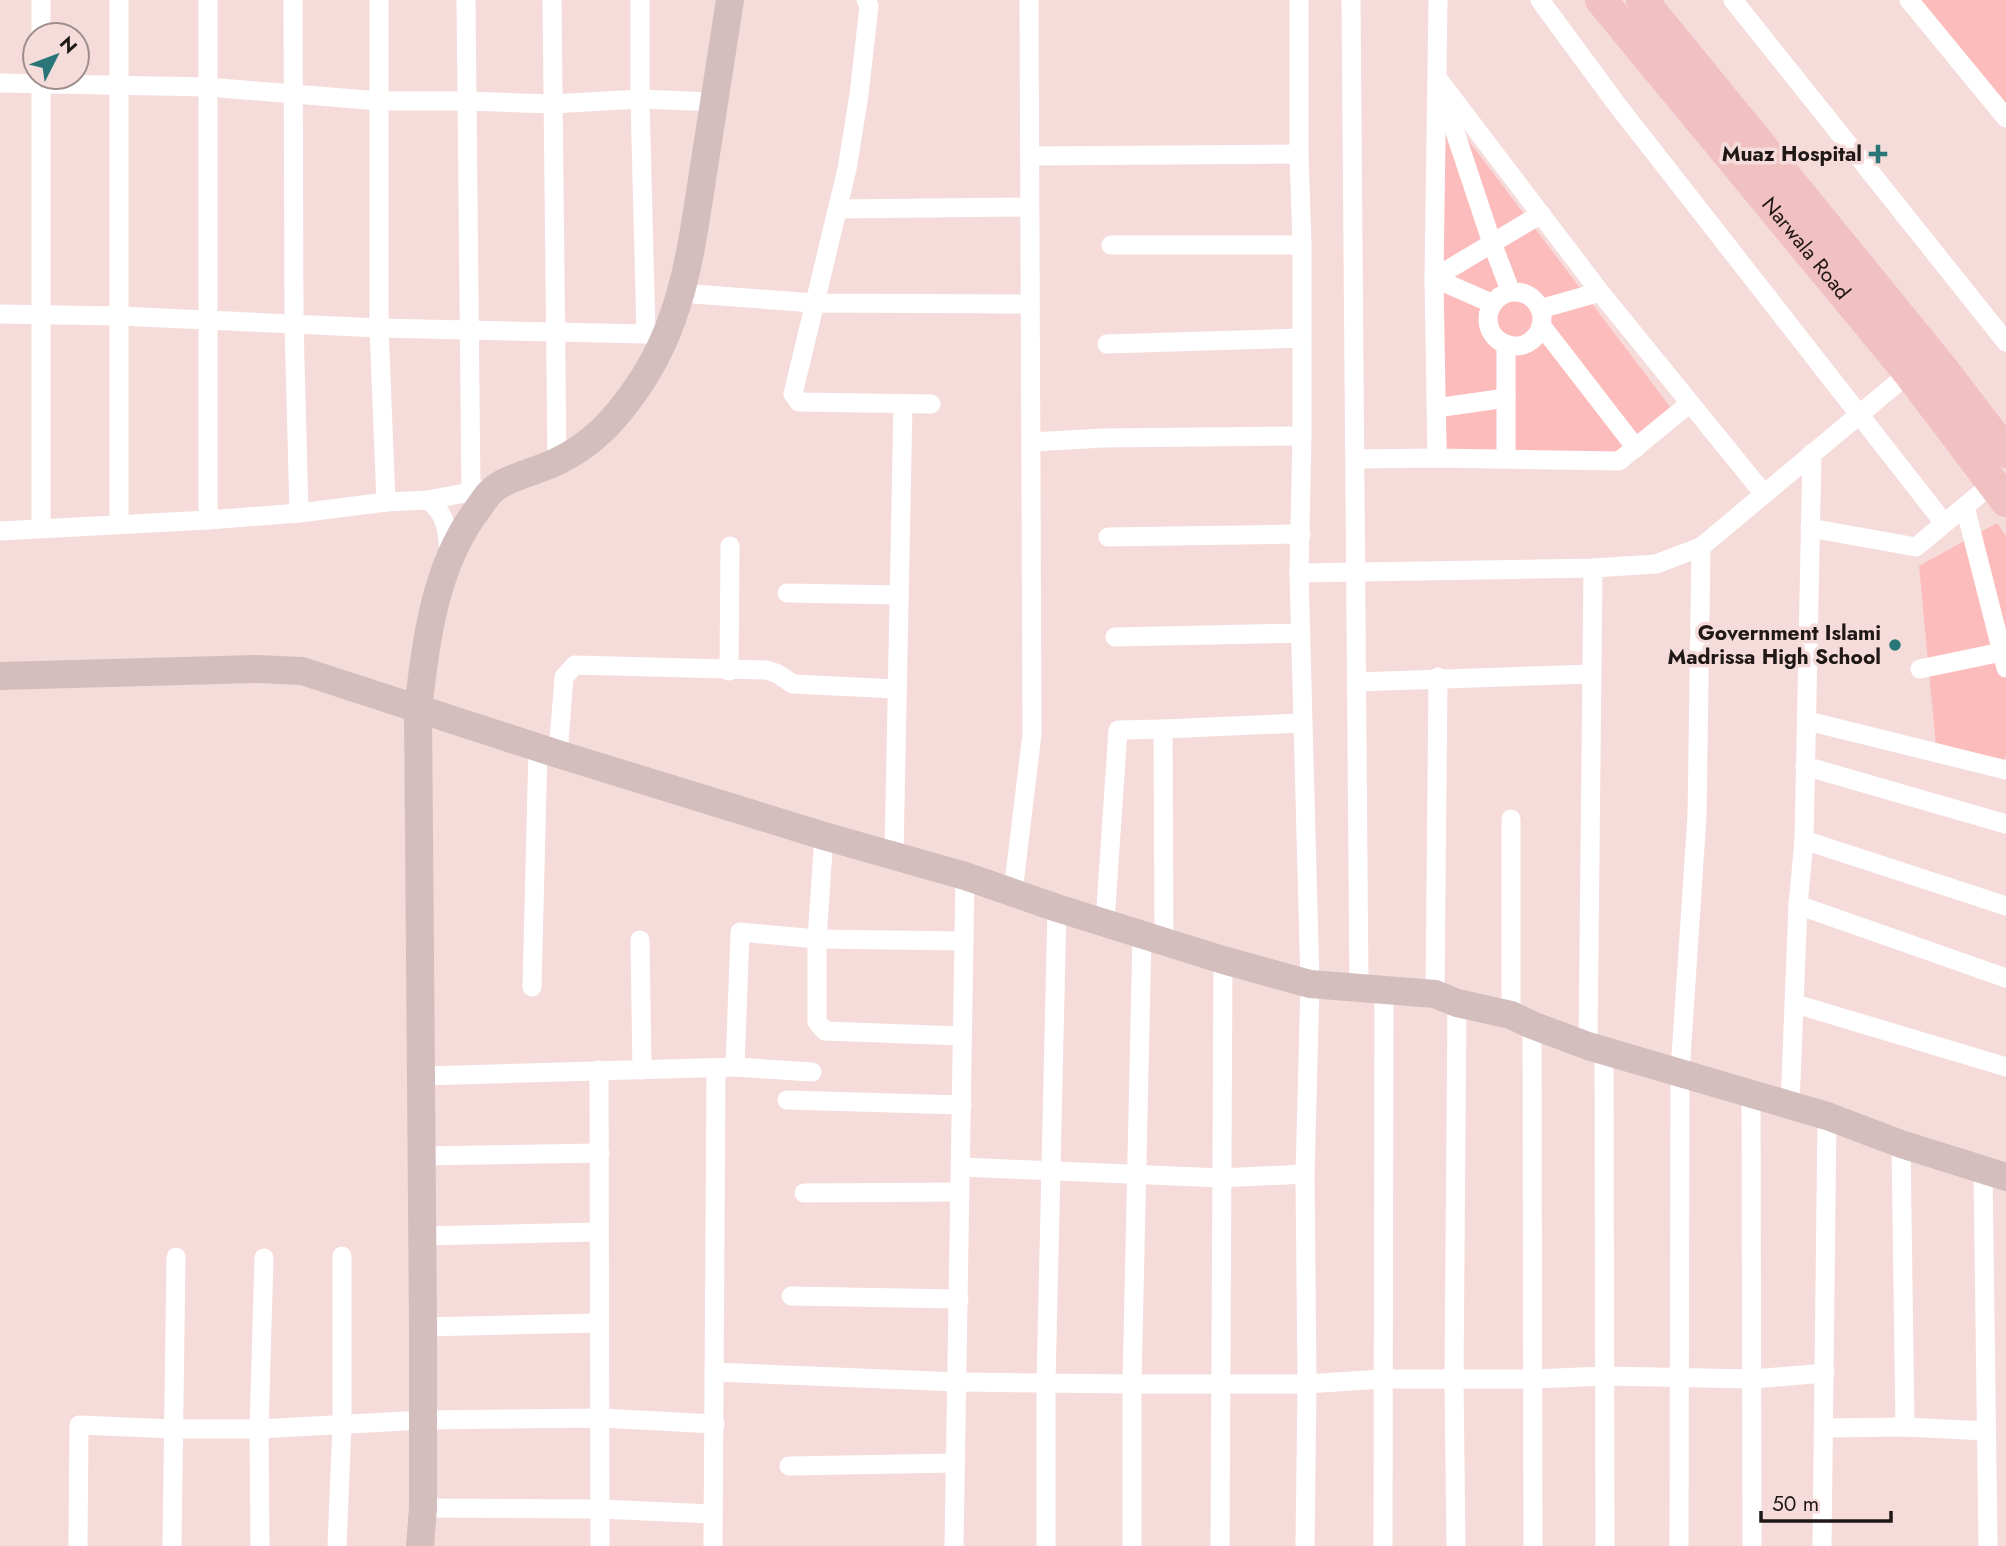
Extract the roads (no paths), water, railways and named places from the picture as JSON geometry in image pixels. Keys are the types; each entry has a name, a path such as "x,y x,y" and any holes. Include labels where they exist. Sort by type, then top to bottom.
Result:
{"main road":[{"name":"Narwala Road","path":"1601,0 1909,373 1999,492"},
{"name":"Narwala Road","path":"1642,0 1941,367 2006,452"}],"street":[{"path":"41,0 41,21"},
{"path":"119,0 119,523"},
{"path":"208,0 208,520"},
{"path":"293,0 294,323 299,513"},
{"path":"379,0 379,328 386,502"},
{"path":"419,1546 423,1508 423,1327 418,710 425,650 449,556 484,489 469,329 466,0"},
{"path":"552,0 557,462"},
{"path":"640,0 640,99 657,335"},
{"path":"0,531 208,520 428,500 484,489 557,462 584,447 606,429 638,387 657,335 681,293 691,251 730,0"},
{"path":"866,0 869,6 859,95 847,169 793,394 799,402 931,404"},
{"path":"1013,892 1032,734 1029,0"},
{"path":"1298,0 1303,436 1299,573 1310,984 1305,1174 1305,1546"},
{"path":"1352,0 1356,681 1372,989 1382,1379 1383,1546"},
{"path":"1437,458 1434,278 1438,0"},
{"path":"1540,0 1615,102 1944,523"},
{"path":"1733,0 2006,342"},
{"path":"1909,0 2006,118"},
{"path":"1438,79 1601,292 1763,494"},
{"path":"1438,79 1510,290"},
{"path":"0,83 21,81"},
{"path":"91,83 208,87 380,101 552,104 640,99 714,102"},
{"path":"41,91 41,528"},
{"path":"1031,156 1299,155"},
{"path":"838,208 1029,207"},
{"path":"1434,278 1541,214"},
{"path":"1111,245 1302,245"},
{"path":"1434,278 1492,303"},
{"path":"1541,317 1539,335 1520,348 1499,343 1487,324 1492,303 1510,290 1531,295 1541,317 1636,448"},
{"path":"1541,317 1601,292"},
{"path":"681,293 813,303 1030,304"},
{"path":"0,314 657,335"},
{"path":"1107,344 1302,338"},
{"path":"1506,344 1506,459"},
{"path":"1299,573 1593,568 1657,564 1701,547 1909,373"},
{"path":"1436,408 1506,398"},
{"path":"894,855 903,403"},
{"path":"1356,459 1619,461 1689,404"},
{"path":"1032,442 1103,438 1303,436"},
{"path":"1790,1105 1798,905 1804,840 1812,453"},
{"path":"1810,528 1916,547 1965,507 1999,492"},
{"path":"428,500 436,505 446,522 449,556"},
{"path":"1920,669 2005,658 1965,507"},
{"path":"1108,537 1301,534"},
{"path":"729,671 730,546"},
{"path":"1679,1546 1680,1072 1697,816 1701,547"},
{"path":"1593,568 1591,674 1596,1048 1605,1376 1605,1546"},
{"path":"787,593 899,595"},
{"path":"1115,637 1301,633"},
{"path":"532,987 548,751 564,677 575,665 767,670 793,684 897,688"},
{"path":"0,676 256,669 302,671 548,751 824,836 965,876 1223,960 1310,984 1446,999 1522,1020 1596,1048 1827,1116 1900,1144 1994,1174 1986,1431 1988,1546"},
{"path":"1356,681 1591,674"},
{"path":"1438,677 1456,1546"},
{"path":"1808,721 2006,770"},
{"path":"1105,922 1118,730 1302,723"},
{"path":"1132,1546 1136,1174 1153,937 1163,729"},
{"path":"1805,766 2006,824"},
{"path":"1511,819 1522,1020 1532,1379 1533,1546"},
{"path":"824,836 817,939 817,1022 825,1031 962,1036"},
{"path":"1804,840 2006,906"},
{"path":"954,1546 965,876"},
{"path":"1798,905 2006,978"},
{"path":"1046,1546 1046,1382 1057,908"},
{"path":"713,1546 714,1372 725,1068 740,932 817,939 964,941"},
{"path":"640,940 642,1070"},
{"path":"1220,1546 1223,960"},
{"path":"1796,1004 2006,1067"},
{"path":"421,1076 725,1068 812,1072"},
{"path":"599,1070 600,1546"},
{"path":"1751,1094 1754,1379 1752,1546"},
{"path":"787,1100 961,1105"},
{"path":"1822,1546 1827,1116"},
{"path":"1900,1144 1905,1427"},
{"path":"421,1156 600,1153"},
{"path":"961,1167 1222,1178 1305,1174"},
{"path":"804,1193 960,1192"},
{"path":"421,1236 598,1232"},
{"path":"337,1546 342,1425 342,1256"},
{"path":"172,1546 176,1257"},
{"path":"260,1546 259,1429 264,1258"},
{"path":"790,1296 959,1299"},
{"path":"423,1327 599,1323"},
{"path":"714,1372 958,1382 1132,1384 1307,1384 1382,1379 1605,1376 1754,1379 1825,1373"},
{"path":"78,1546 79,1425 259,1429 423,1420 601,1418 715,1424"},
{"path":"1825,1428 1905,1427 1986,1431"},
{"path":"789,1466 956,1463"},
{"path":"423,1508 599,1509 713,1514"}],"place":[{"name":"Muaz Hospital","path":"1878,154"},
{"name":"Government Islami Madrissa High School","path":"1895,645"}]}
